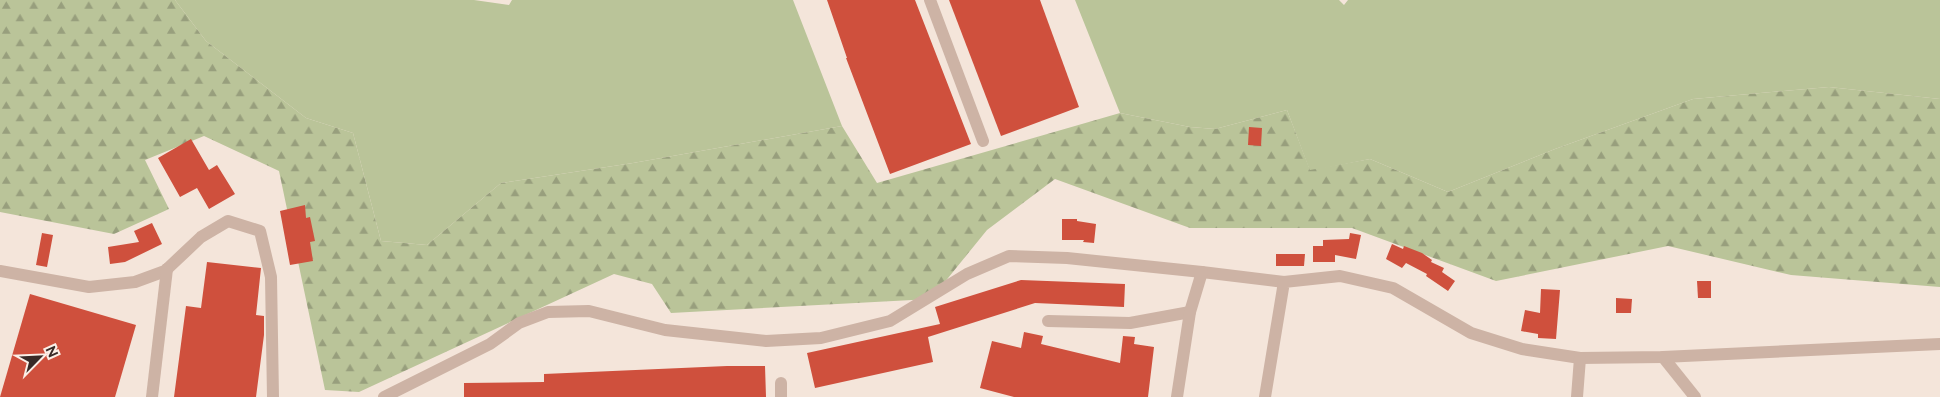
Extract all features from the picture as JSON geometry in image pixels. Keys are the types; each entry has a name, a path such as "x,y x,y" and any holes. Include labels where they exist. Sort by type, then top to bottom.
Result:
{"street":[{"path":"930,0 983,141"},
{"path":"0,271 89,287 135,282 165,271 201,237 228,221 260,231 272,277 273,397"},
{"path":"384,397 490,344 519,323 548,312 589,311 665,330 766,341 820,338 890,321 967,274 1008,256 1067,258 1284,282 1340,276 1393,288 1471,332 1522,348 1580,358 1663,358 1940,344"},
{"path":"152,397 167,269"},
{"path":"1177,397 1190,312 1202,272"},
{"path":"1265,397 1284,282"},
{"path":"1048,322 1130,323 1190,312"},
{"path":"1577,397 1580,358"},
{"path":"1663,358 1695,397"},
{"path":"781,383 781,397"}],"green space":[{"path":"0,0 175,0 206,41 306,118 353,133 381,241 427,245 501,183 633,163 842,126 877,183 1120,113 1190,127 1215,129 1287,110 1310,170 1370,159 1448,192 1555,149 1693,99 1829,87 1940,99 1940,287 1791,275 1668,246 1496,281 1352,228 1190,228 1055,179 987,230 931,299 671,313 652,284 614,274 359,392 325,390 279,171 204,136 145,160 169,209 114,234 0,212"},
{"path":"175,0 474,0 509,5 512,0 793,0 842,126 633,163 501,183 427,245 381,241 353,133 306,118 206,41"},
{"path":"1075,0 1339,0 1344,5 1348,0 1940,0 1940,99 1829,87 1693,99 1555,149 1448,192 1370,159 1310,171 1287,110 1215,129 1190,127 1120,113"}],"building":[{"path":"827,0 915,0 971,144 890,174 846,58"},
{"path":"949,0 1040,0 1079,107 1001,136"},
{"path":"1249,127 1262,128 1261,146 1248,145"},
{"path":"191,139 209,170 217,165 235,194 209,209 197,188 180,197 158,158"},
{"path":"305,205 306,218 310,217 315,241 310,242 313,261 290,265 280,211"},
{"path":"1062,219 1077,219 1077,221 1096,224 1094,243 1083,242 1084,240 1062,240"},
{"path":"152,223 162,244 125,262 110,264 108,247 139,242 134,231"},
{"path":"42,233 53,235 47,267 36,265"},
{"path":"1350,233 1361,235 1356,259 1335,255 1335,262 1313,262 1313,246 1323,246 1323,240 1349,239"},
{"path":"1392,244 1403,249 1404,246 1422,253 1432,260 1431,262 1444,268 1442,272 1455,281 1448,291 1426,276 1427,274 1406,263 1402,268 1386,259"},
{"path":"1276,254 1305,254 1304,266 1276,266"},
{"path":"207,262 261,268 256,315 264,316 264,335 256,397 174,397 186,306 201,308"},
{"path":"1021,280 1125,284 1124,307 1035,303 928,337 933,362 815,388 807,353 940,324 935,307"},
{"path":"1697,281 1711,281 1711,298 1698,298"},
{"path":"1541,289 1560,290 1556,339 1538,338 1538,334 1521,331 1525,310 1540,313"},
{"path":"30,294 136,325 115,397 0,397"},
{"path":"1616,298 1632,299 1631,313 1616,313"},
{"path":"1024,332 1043,336 1041,344 1120,363 1123,336 1135,337 1134,344 1154,347 1148,397 1014,397 980,388 992,341 1021,348"},
{"path":"765,366 766,397 464,397 464,383 544,382 544,374"}]}
